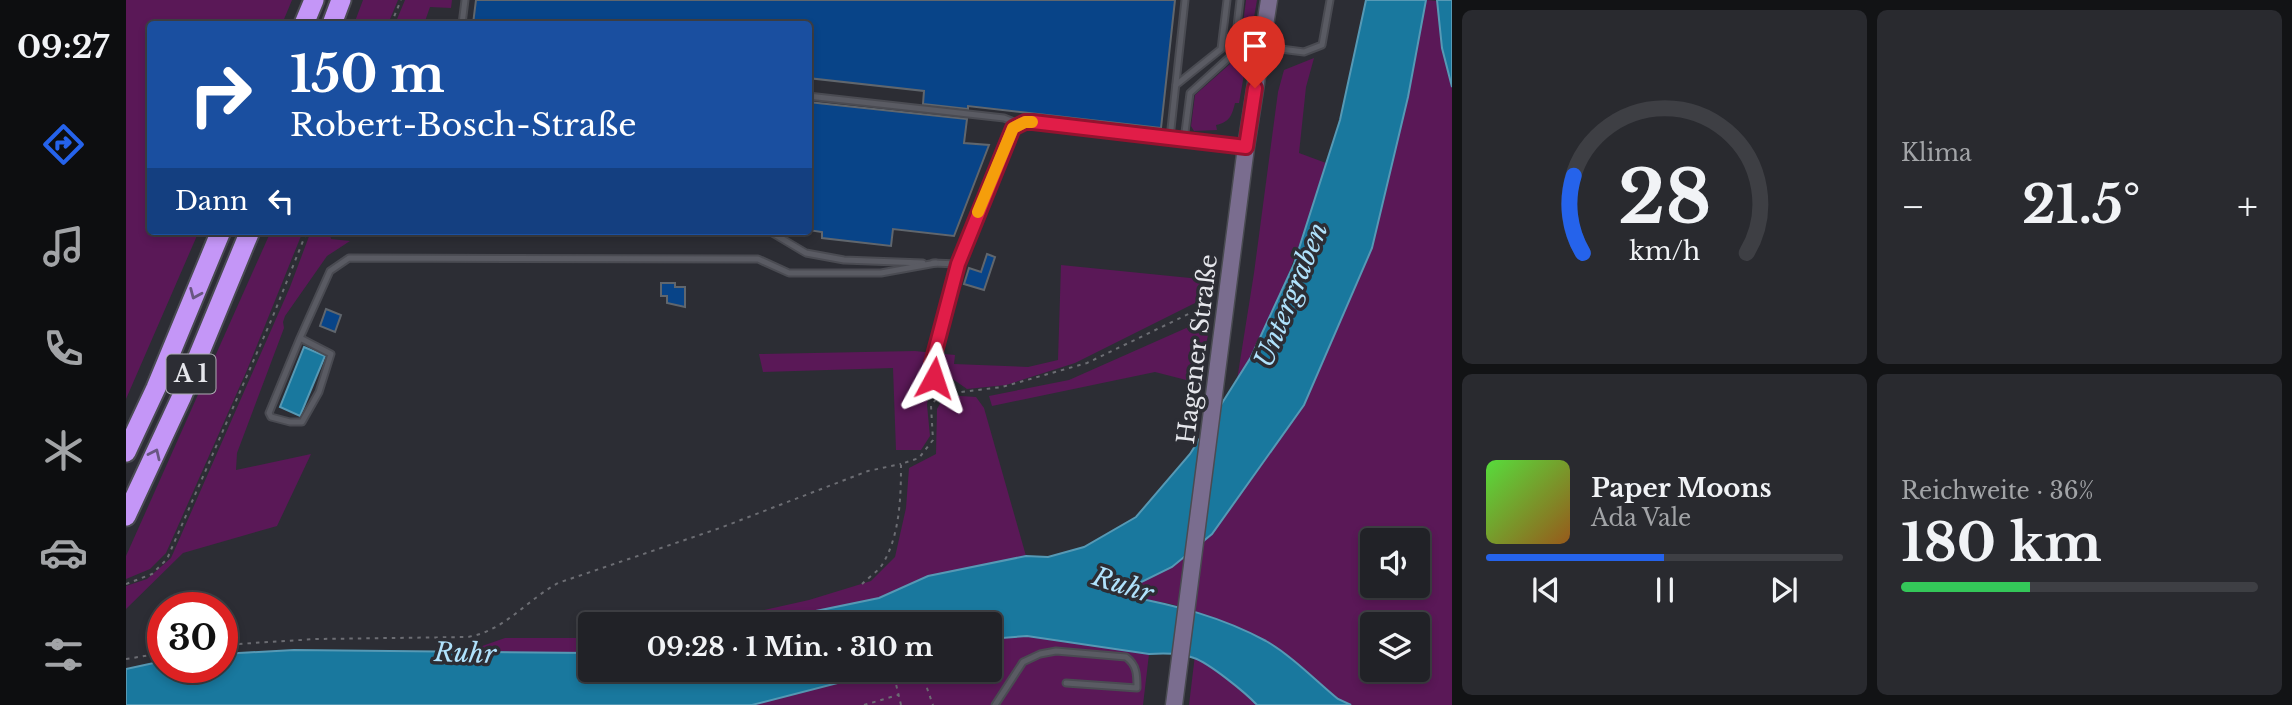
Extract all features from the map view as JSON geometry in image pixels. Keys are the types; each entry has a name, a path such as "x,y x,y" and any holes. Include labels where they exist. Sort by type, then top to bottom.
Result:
{"highway":[{"path":"305,21 314,0"},
{"path":"333,21 341,0"},
{"name":"A 1","path":"126,452 156,388 219,235"},
{"name":"A 1","path":"126,516 181,398 248,235"}],"main road":[{"name":"Hagener Straße","path":"1174,705 1246,147 1269,0"}],"street":[{"path":"942,390 934,378 932,363 958,264 1013,128 1019,124 1033,122 1246,147"}],"lane":[{"path":"462,21 465,0"},
{"path":"1170,138 1185,0"},
{"path":"1176,85 1221,48 1227,0"},
{"path":"1184,140 1190,93 1234,53 1241,0"},
{"path":"1262,47 1304,52 1322,45 1330,0"},
{"path":"812,96 1004,118 1019,124"},
{"path":"776,235 806,253 844,260 958,264"},
{"path":"300,338 331,354 319,392 302,422 290,422 271,417 269,412 300,338 330,271 349,258 758,259 789,273 881,273 936,263"},
{"path":"995,705 1023,662 1040,654 1055,651 1126,657 1133,662 1137,673 1137,688 1066,683"}],"path":[{"path":"392,21 401,0"},
{"path":"126,584 152,574 167,559 305,235"},
{"path":"238,643 481,635 493,630 540,593 558,583 720,528 868,471 919,458 933,440 931,406 942,390 957,394 1002,387 1087,363 1203,307 1212,318 1225,319"},
{"path":"862,584 881,567 893,538 899,508 901,464"},
{"path":"126,659 147,656"},
{"path":"901,705 895,680 922,674 933,705"},
{"path":"864,705 898,695"}],"shaded area":[{"path":"126,0 292,0 283,21 147,21 147,235 197,235 126,399"},
{"path":"363,0 398,0 389,21 355,21"},
{"path":"405,0 452,0 451,8 430,7 425,21 396,21"},
{"path":"1246,0 1257,0 1239,103 1235,103 1227,120 1216,125 1217,130 1194,131 1191,126 1195,95 1239,56"},
{"path":"1426,0 1437,1 1442,48 1452,87 1452,705 1189,705 1200,613 1171,604 1126,596 1124,592 1408,97"},
{"path":"1314,58 1306,87 1299,153 1326,163 1277,301 1237,380 1278,92 1284,70"},
{"path":"269,235 301,235 247,370 166,553 150,569 126,579 126,556"},
{"path":"310,235 330,235 331,239 350,241 327,256 285,316 284,328 237,453 236,470 311,454 277,526 183,553 126,609 126,586 147,579 171,558 290,287"},
{"path":"1061,265 1210,280 1207,297 1075,363 1006,385 967,389 947,375 930,382 927,405 930,436 921,450 896,450 893,368 763,372 759,354 915,351 955,355 954,364 1028,367 1058,360"},
{"path":"1202,321 1208,335 1198,383 1155,372 992,406 989,396 1069,380"},
{"path":"945,395 976,397 984,408 1026,556 928,576 879,598 811,612 755,612 809,600 871,581 895,557 906,508 909,468 936,454 937,409"},
{"path":"1027,636 1149,654 1143,705 752,705 841,682 1002,682 1002,638"},
{"path":"505,638 578,638 578,653 468,651"}],"water":[{"path":"1366,0 1426,0 1408,97 1372,248 1304,405 1212,534 1172,567 1124,592 1126,596 1198,613 1266,641 1338,699 1351,705 1257,705 1218,672 1189,656 1149,654 1027,636 1002,638 1002,612 811,612 879,598 928,576 1026,556 1048,557 1084,547 1136,517 1190,454 1251,357 1294,264 1340,120"},
{"path":"1437,0 1452,0 1452,87 1442,48"},
{"path":"304,347 325,356 300,416 280,407"},
{"name":"Ruhr","path":"294,650 578,653 578,682 841,682 752,705 126,705 126,669 147,664 147,683 238,683 238,653"}],"building":[{"path":"476,0 1175,0 1161,128 968,106 968,109 923,104 924,91 812,78 812,21 473,21"},
{"path":"812,102 967,119 964,143 989,145 954,236 893,229 891,246 822,238 822,232 812,231"},
{"path":"987,254 995,257 984,290 964,284 969,268 981,272"},
{"path":"661,283 675,283 675,287 685,287 685,307 667,303 667,296 661,296"},
{"path":"326,309 341,315 335,332 320,326"}],"slow traffic":[{"path":"978,212 1013,128 1025,122 1032,122"}],"route":[{"path":"934,378 932,363 958,264 1013,128 1025,122 1033,122 1246,147 1255,88"}],"water label":[{"name":"Untergraben","path":"1291,295"}]}
